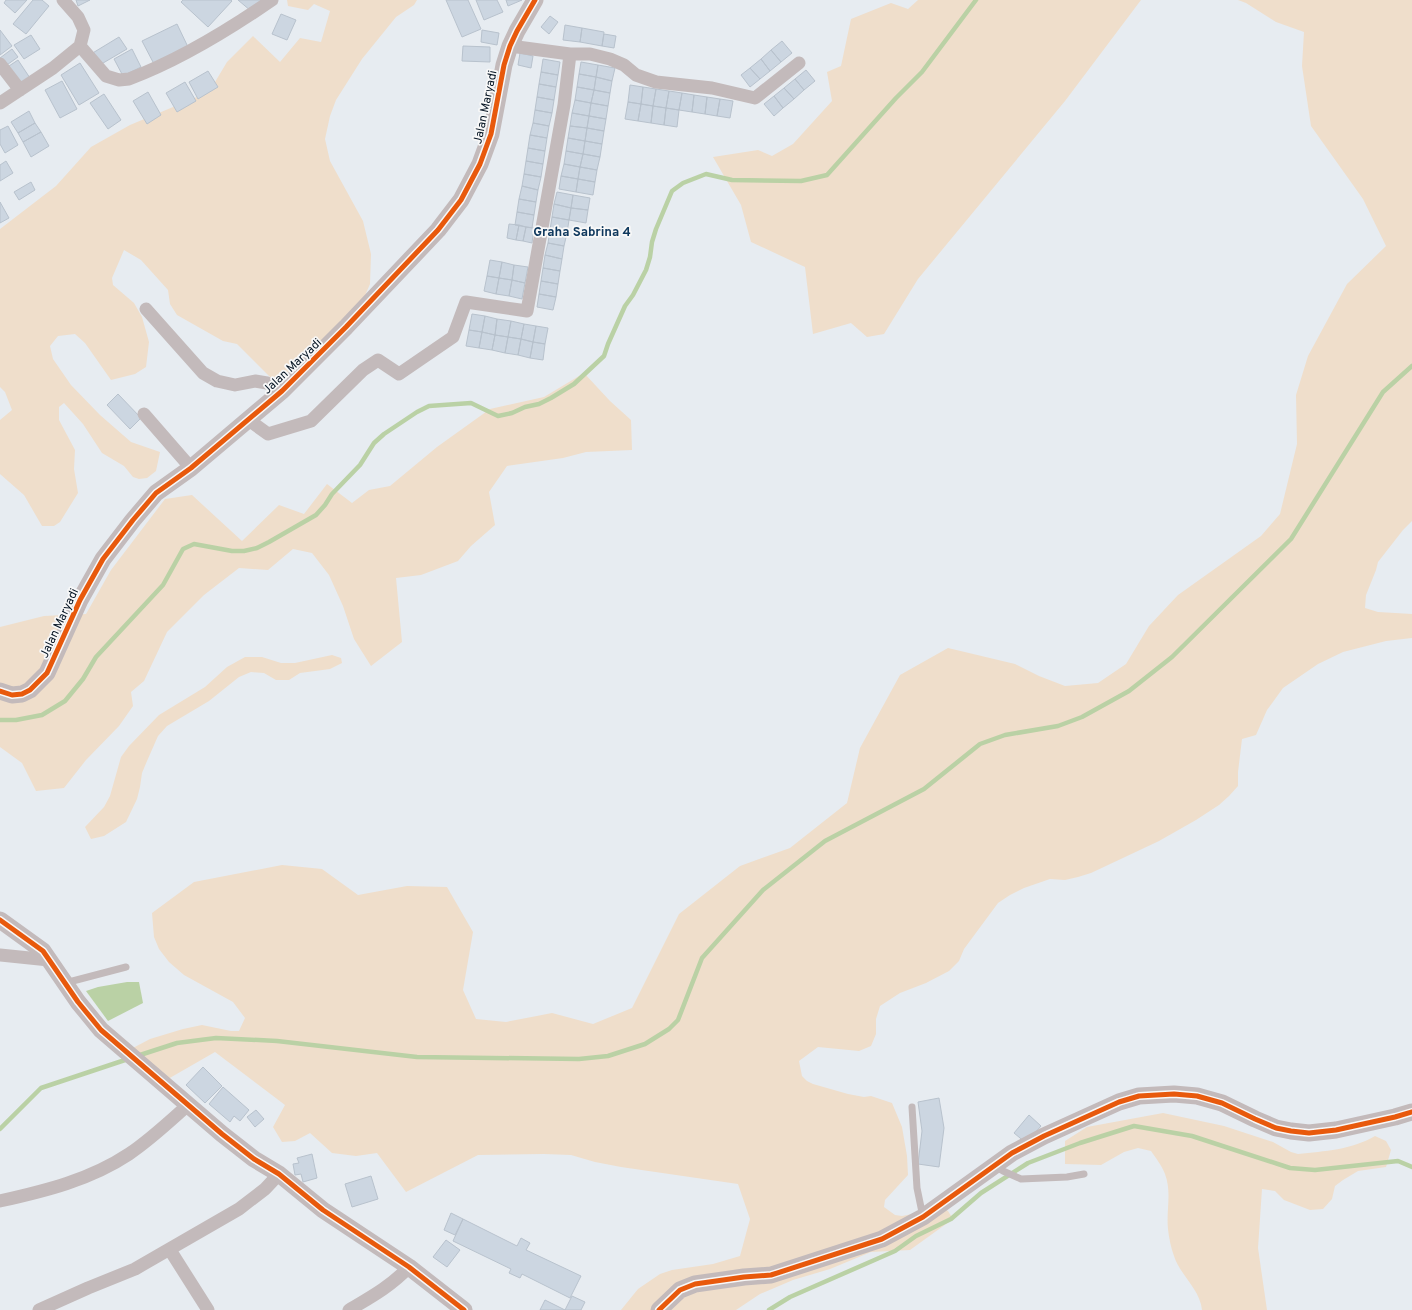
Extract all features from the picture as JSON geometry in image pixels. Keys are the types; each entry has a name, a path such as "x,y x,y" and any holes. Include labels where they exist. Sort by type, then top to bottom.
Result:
{"street":[{"path":"0,104 53,68 80,46 84,30 78,17 63,0"},
{"path":"80,46 106,76 119,80 129,79 192,50 230,29 272,0"},
{"name":"Jalan Maryadi","path":"0,691 12,695 22,694 30,690 47,673 80,600 103,559 133,520 156,494 191,468 282,391 346,327 438,230 461,200 486,151 495,118 504,65 510,46 516,31 535,0"},
{"path":"510,46 570,54 590,54 610,59 624,65 636,75 656,82 712,88 755,98 799,63"},
{"path":"249,419 268,434 311,421 363,370 378,360 399,374 453,338 466,302 527,311 562,112 570,54"},
{"path":"0,64 20,90"},
{"path":"146,309 203,373 217,381 235,385 255,381 282,391"},
{"path":"144,414 191,468"},
{"path":"0,920 43,951 78,1002 102,1030 144,1068 222,1134 254,1159 279,1174 323,1210 409,1267 464,1310"},
{"path":"0,955 49,960"},
{"path":"659,1310 680,1290 695,1284 771,1275 882,1239 923,1217 998,1169 1012,1153 1044,1136 1119,1102 1139,1096 1174,1094 1197,1096 1222,1103 1276,1128 1309,1133 1336,1130 1412,1112"},
{"path":"0,1201 48,1190 88,1176 108,1167 130,1154 188,1105"},
{"path":"38,1310 135,1269 170,1250 239,1209 265,1189 279,1174"},
{"path":"170,1250 208,1310"},
{"path":"349,1310 381,1291 396,1280 409,1267"}],"lane":[{"path":"65,983 126,967"},
{"path":"912,1107 916,1188 923,1217"},
{"path":"998,1169 1021,1179 1068,1177 1084,1174"}],"shaded area":[{"path":"287,0 417,0 414,5 396,17 362,59 336,100 330,116 325,139 330,161 363,221 371,254 370,284 360,307 283,377 270,377 237,344 223,341 177,315 170,304 168,290 141,260 124,250 112,278 113,285 134,303 142,317 149,342 146,367 135,374 111,380 85,343 75,334 58,336 50,346 53,359 71,385 100,415 131,442 160,452 156,471 147,478 139,479 133,477 124,466 102,453 83,424 64,403 59,407 59,420 75,450 74,469 78,493 60,522 54,526 42,526 24,495 0,474 0,420 12,410 5,392 0,387 0,229 56,186 91,147 130,125 209,92 227,62 253,36 280,62 300,38 321,42 330,11 314,4 308,10 288,6"},
{"path":"918,0 1141,0 1065,101 918,279 884,334 867,337 851,323 813,334 805,267 751,242 741,205 713,157 758,150 772,156 793,144 832,101 827,72 841,66 851,19 891,3 908,9"},
{"path":"1238,0 1412,0 1412,521 1378,562 1366,595 1365,608 1378,612 1412,614 1412,638 1386,641 1343,652 1318,664 1283,688 1267,710 1256,735 1242,739 1238,786 1219,805 1159,841 1091,873 1065,880 1050,879 1024,888 1010,895 998,903 964,949 959,961 949,971 926,983 900,993 880,1006 876,1019 876,1034 871,1046 859,1051 818,1047 799,1061 802,1076 813,1084 848,1094 864,1097 871,1096 892,1103 902,1127 907,1156 908,1175 885,1200 884,1207 895,1215 902,1216 943,1208 948,1211 953,1219 910,1250 871,1252 830,1269 793,1280 760,1294 736,1310 621,1310 638,1289 660,1274 672,1270 713,1264 740,1256 750,1219 738,1184 621,1167 595,1162 571,1155 478,1155 406,1192 377,1153 356,1156 332,1153 310,1133 295,1141 282,1142 273,1127 285,1105 215,1052 168,1079 131,1049 150,1039 202,1025 231,1031 239,1031 245,1018 233,1002 184,975 169,962 159,949 154,937 152,913 194,882 282,865 322,869 358,895 407,886 447,887 473,932 463,990 476,1019 506,1022 552,1013 593,1024 632,1008 679,914 740,866 790,848 847,803 860,748 900,675 948,648 1015,664 1039,676 1065,686 1098,683 1126,664 1149,626 1178,595 1261,536 1280,514 1297,444 1296,395 1308,356 1347,284 1386,246 1363,199 1311,126 1302,66 1304,32 1276,22 1246,3"},
{"path":"584,373 610,401 631,420 632,450 586,452 563,458 507,466 489,492 495,525 471,546 458,561 421,575 396,578 402,642 371,666 354,639 343,606 329,575 312,553 293,549 268,570 239,568 204,595 167,632 144,681 131,692 133,706 119,726 86,760 64,788 36,791 22,763 0,747 0,627 44,616 86,614 111,570 165,499 192,495 242,541 279,505 304,514 327,484 352,503 369,490 390,486 437,447 490,409 544,397"},
{"path":"332,655 341,658 342,663 330,669 300,673 289,680 276,680 264,673 251,672 239,677 209,701 167,726 158,736 147,761 142,773 137,799 126,822 104,836 91,839 85,827 104,807 110,796 121,757 129,746 159,715 205,687 227,667 245,657 262,657 281,663 295,663"},
{"path":"127,982 139,982 143,1003 108,1021 86,991 98,987"},
{"path":"1163,1113 1224,1126 1273,1142 1291,1152 1298,1154 1328,1151 1347,1147 1366,1141 1375,1136 1386,1141 1391,1150 1386,1167 1358,1171 1343,1180 1335,1186 1332,1199 1323,1209 1310,1210 1284,1200 1275,1191 1262,1189 1258,1248 1267,1310 1202,1310 1198,1295 1181,1270 1173,1253 1168,1229 1167,1181 1159,1162 1151,1151 1138,1148 1124,1152 1101,1165 1065,1164 1065,1141 1087,1127"}],"building":[{"path":"6,0 27,0 15,13 4,3"},
{"path":"33,0 42,0 49,6 26,34 13,24"},
{"path":"76,0 90,0 78,6"},
{"path":"183,0 232,1 208,27 181,2"},
{"path":"238,0 261,0 251,11"},
{"path":"446,0 468,0 481,29 462,37"},
{"path":"476,0 497,0 503,12 484,20"},
{"path":"506,0 522,0 508,6"},
{"path":"281,14 296,20 287,40 272,34"},
{"path":"550,16 558,22 549,34 541,27"},
{"path":"177,24 188,47 154,64 142,41"},
{"path":"565,25 582,28 580,42 563,40"},
{"path":"582,28 604,32 602,46 580,42"},
{"path":"0,30 12,46 0,55"},
{"path":"482,30 499,33 497,45 481,42"},
{"path":"604,34 616,36 614,48 602,46"},
{"path":"31,35 40,49 24,59 14,45"},
{"path":"119,37 127,49 98,66 91,54"},
{"path":"782,41 792,53 781,62 771,50"},
{"path":"463,46 490,47 490,62 462,61"},
{"path":"12,49 18,57 4,67 0,61 0,58"},
{"path":"132,49 141,67 123,76 114,59"},
{"path":"771,50 781,62 770,71 761,59"},
{"path":"520,53 533,56 531,68 518,65"},
{"path":"543,59 560,62 558,75 541,72"},
{"path":"761,59 770,71 760,79 750,68"},
{"path":"18,60 32,81 20,89 6,68"},
{"path":"581,62 598,65 596,77 579,74"},
{"path":"80,63 99,93 79,105 61,75"},
{"path":"598,65 615,68 612,81 596,77"},
{"path":"750,68 760,79 750,87 741,75"},
{"path":"806,70 815,81 804,90 795,79"},
{"path":"208,71 218,87 198,99 189,82"},
{"path":"541,72 558,75 556,87 539,84"},
{"path":"579,74 596,77 594,90 577,87"},
{"path":"596,77 612,81 610,93 594,90"},
{"path":"795,79 804,90 794,99 784,88"},
{"path":"62,81 77,109 60,118 45,90"},
{"path":"185,82 196,101 177,112 166,93"},
{"path":"539,84 556,87 554,100 537,97"},
{"path":"630,85 643,87 641,104 628,102"},
{"path":"577,87 594,90 591,103 575,100"},
{"path":"643,87 656,89 653,106 641,104"},
{"path":"784,88 794,99 783,108 774,96"},
{"path":"656,89 669,91 666,108 653,106"},
{"path":"594,90 610,93 608,106 591,103"},
{"path":"669,91 682,93 679,110 666,108"},
{"path":"148,92 161,115 147,124 133,101"},
{"path":"682,93 694,95 692,112 679,110"},
{"path":"104,94 121,120 108,129 90,103"},
{"path":"694,95 707,97 705,114 692,112"},
{"path":"774,96 783,108 774,116 764,104"},
{"path":"537,97 554,100 552,113 535,110"},
{"path":"707,97 720,99 717,116 705,114"},
{"path":"720,99 733,101 730,118 717,116"},
{"path":"575,100 591,103 589,116 572,113"},
{"path":"628,102 641,104 638,121 625,119"},
{"path":"591,103 608,106 606,119 589,116"},
{"path":"641,104 653,106 651,123 638,121"},
{"path":"653,106 666,108 664,125 651,123"},
{"path":"666,108 679,110 677,127 664,125"},
{"path":"535,110 552,113 549,126 533,123"},
{"path":"29,111 35,123 18,133 11,122"},
{"path":"572,113 589,116 587,128 570,126"},
{"path":"589,116 606,119 604,131 587,128"},
{"path":"35,123 41,132 23,142 18,133"},
{"path":"533,123 549,126 547,138 530,135"},
{"path":"8,126 18,145 5,153 0,144 0,130"},
{"path":"570,126 587,128 585,141 568,138"},
{"path":"587,128 604,131 602,144 585,141"},
{"path":"41,132 49,146 31,157 23,142"},
{"path":"530,135 547,138 545,151 528,148"},
{"path":"568,138 585,141 583,154 566,151"},
{"path":"585,141 602,144 600,157 583,154"},
{"path":"528,148 545,151 543,164 526,161"},
{"path":"566,151 583,154 580,167 564,164"},
{"path":"583,154 600,157 597,170 580,167"},
{"path":"6,161 13,173 0,181 0,165"},
{"path":"526,161 543,164 541,177 524,174"},
{"path":"564,164 580,167 578,179 561,176"},
{"path":"580,167 597,170 595,182 578,179"},
{"path":"524,174 541,177 538,190 522,186"},
{"path":"561,176 578,179 576,192 559,189"},
{"path":"578,179 595,182 593,195 576,192"},
{"path":"31,182 35,190 19,200 14,192"},
{"path":"522,186 538,190 536,202 519,199"},
{"path":"557,192 573,195 571,208 554,204"},
{"path":"573,195 590,198 588,210 571,208"},
{"path":"519,199 536,202 534,215 517,212"},
{"path":"0,202 9,218 0,223"},
{"path":"554,204 571,208 569,220 552,217"},
{"path":"571,208 588,210 586,223 569,220"},
{"path":"517,212 534,215 532,228 515,225"},
{"path":"552,217 569,220 567,233 550,230"},
{"path":"509,224 519,225 516,240 507,238"},
{"path":"519,225 526,227 523,241 516,240"},
{"path":"526,227 534,228 532,243 523,241"},
{"path":"550,230 567,233 564,246 548,243"},
{"path":"548,243 564,246 562,259 545,255"},
{"path":"545,255 562,259 560,271 543,268"},
{"path":"490,260 502,262 499,278 487,276"},
{"path":"502,262 514,265 512,280 499,278"},
{"path":"514,265 528,267 525,283 512,280"},
{"path":"543,268 560,271 558,284 541,281"},
{"path":"487,276 499,278 496,294 484,291"},
{"path":"499,278 512,280 509,296 496,294"},
{"path":"512,280 525,283 522,299 509,296"},
{"path":"541,281 558,284 556,297 539,294"},
{"path":"539,294 556,297 553,310 537,307"},
{"path":"472,314 485,316 482,332 469,330"},
{"path":"485,316 497,319 495,335 482,332"},
{"path":"497,319 511,321 508,337 495,335"},
{"path":"511,321 524,324 521,339 508,337"},
{"path":"524,324 536,326 533,342 521,339"},
{"path":"536,326 548,328 545,344 533,342"},
{"path":"469,330 482,332 479,348 466,346"},
{"path":"482,332 495,335 492,350 479,348"},
{"path":"495,335 508,337 505,353 492,350"},
{"path":"508,337 521,339 518,355 505,353"},
{"path":"521,339 533,342 530,358 518,355"},
{"path":"533,342 545,344 543,360 530,358"},
{"path":"118,394 141,418 130,429 107,405"},
{"path":"203,1067 222,1086 205,1103 186,1085"},
{"path":"223,1087 249,1110 240,1121 234,1116 230,1122 209,1104"},
{"path":"939,1098 944,1128 939,1167 918,1164 922,1131 918,1102"},
{"path":"256,1110 264,1119 255,1127 247,1117"},
{"path":"1029,1115 1041,1126 1026,1143 1014,1133"},
{"path":"312,1154 317,1178 303,1182 301,1174 295,1175 293,1164 299,1163 297,1158"},
{"path":"371,1176 378,1199 352,1207 345,1184"},
{"path":"451,1213 463,1219 455,1235 444,1230"},
{"path":"463,1219 517,1246 521,1238 530,1243 526,1250 581,1276 570,1298 522,1274 520,1278 509,1273 511,1269 453,1241"},
{"path":"446,1240 460,1250 447,1267 433,1257"},
{"path":"572,1296 585,1302 581,1310 565,1310"},
{"path":"545,1300 565,1310 540,1310"}],"waterway":[{"path":"0,720 16,720 42,715 65,701 83,679 96,657 163,585 183,549 194,544 232,551 244,551 257,548 316,515 332,494 360,465 374,443 384,434 417,412 429,406 471,403 498,416 539,404 574,384 604,356 625,306 633,295 646,270 656,229 672,191 683,183 706,174 732,180 801,181 827,175 896,98 922,72 976,0"},
{"path":"137,1056 177,1043 216,1038 277,1041 417,1057 579,1059 608,1056 645,1044 669,1029 678,1020 702,958 763,890 825,841 924,789 980,744 1005,735 1058,726 1082,717 1129,691 1172,657 1291,539 1383,392 1412,366"},
{"path":"0,1129 41,1088 128,1059"},
{"path":"769,1310 790,1297 895,1251 916,1236 951,1219 981,1193 1028,1163 1080,1143 1134,1126 1192,1136 1290,1168 1315,1170 1398,1161 1412,1167"}],"cycle path":[{"path":"0,691 12,695 22,694 30,690 47,673 80,600 103,559 156,493 191,468 282,391 346,327 438,230 461,200 480,164 491,134 504,65 510,46 535,0"},
{"path":"0,920 43,951 78,1002 101,1030 222,1134 254,1159 279,1174 323,1210 409,1267 464,1310"},
{"path":"659,1310 680,1290 695,1284 771,1275 882,1239 923,1217 1012,1153 1044,1136 1119,1102 1139,1096 1174,1094 1197,1096 1222,1103 1276,1128 1309,1133 1336,1130 1412,1112"}],"district":[{"name":"Graha Sabrina 4","path":"582,231"}]}
